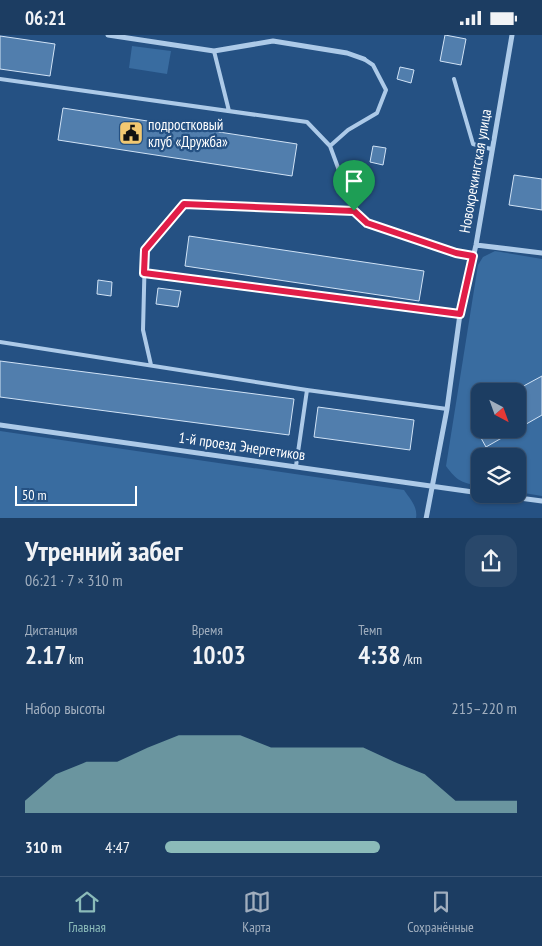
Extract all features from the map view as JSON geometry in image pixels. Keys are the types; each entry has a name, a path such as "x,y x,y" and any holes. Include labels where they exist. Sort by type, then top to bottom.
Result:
{"street":[{"path":"108,35 214,51 273,41 347,53 364,59"},
{"name":"Новокрекингская улица","path":"426,518 447,409 460,314 476,245 512,35"},
{"path":"476,245 542,253"},
{"name":"1-й проезд Энергетиков","path":"0,425 471,492"},
{"path":"526,499 542,501"}],"lane":[{"path":"214,51 229,111"},
{"path":"330,146 348,130 377,113 383,98 386,90 373,65 364,59"},
{"path":"0,79 308,122 330,146 354,211 367,223 456,253 473,256"},
{"path":"454,79 473,144 491,149"},
{"path":"150,365 143,330 145,250 184,204 354,211"},
{"path":"144,273 460,314"},
{"path":"0,342 307,390 447,409"},
{"path":"296,466 307,390"}],"shaded area":[{"path":"132,46 171,51 167,74 129,68"},
{"path":"495,251 542,259 542,496 526,493 526,448 471,448 471,484 460,481 446,466 478,265 483,257"},
{"path":"0,431 404,490 415,507 416,518 0,518"}],"building":[{"path":"445,35 466,39 461,65 440,61"},
{"path":"0,36 55,44 50,76 0,69"},
{"path":"400,67 414,70 411,83 397,79"},
{"path":"63,108 297,144 292,176 58,140"},
{"path":"373,146 386,148 383,165 370,162"},
{"path":"514,175 542,179 542,210 509,205"},
{"path":"189,236 424,271 419,301 185,266"},
{"path":"98,280 112,282 111,296 97,294"},
{"path":"158,288 181,291 178,307 156,304"},
{"path":"0,361 294,399 289,435 0,397"},
{"path":"542,376 542,415 526,424 526,385"},
{"path":"318,407 414,420 410,450 314,437"},
{"path":"481,438 502,438 486,447"}],"place":[{"name":"подростковый клуб «Дружба»","path":"131,133"}],"route":[{"path":"184,204 354,211 367,223 456,253 473,256 460,314 144,273 145,250 184,204"}]}
